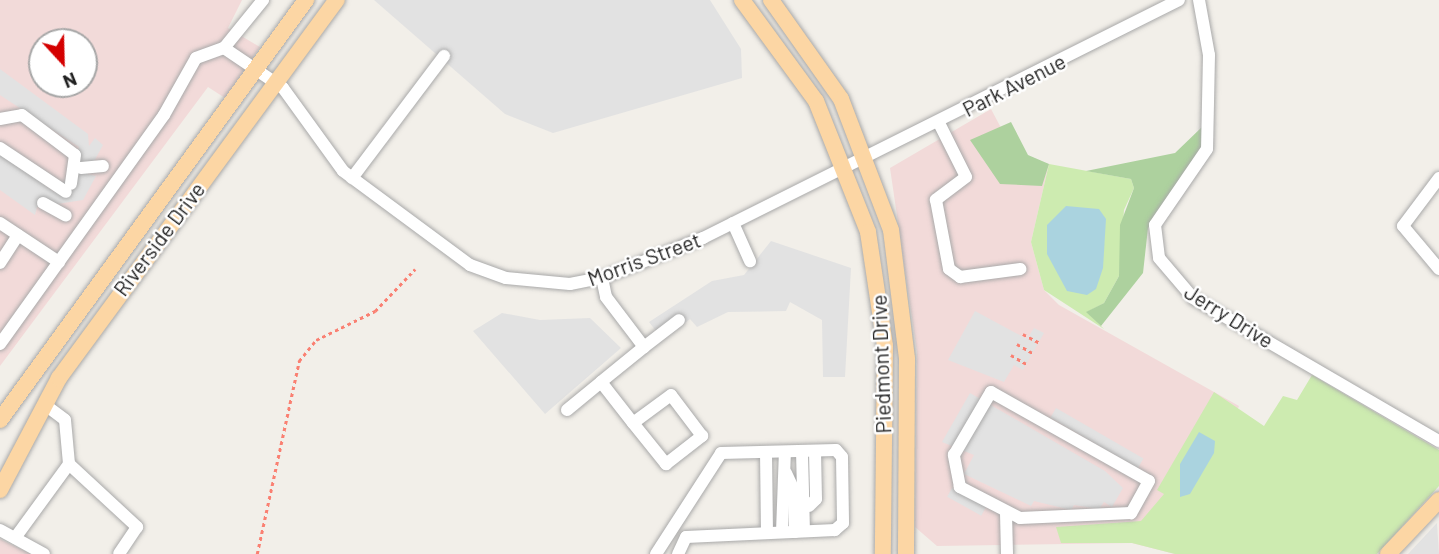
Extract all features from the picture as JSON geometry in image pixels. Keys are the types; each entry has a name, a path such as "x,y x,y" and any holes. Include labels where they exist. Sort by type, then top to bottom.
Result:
{"main road":[{"name":"Riverside Drive","path":"0,420 306,0"},
{"name":"Riverside Drive","path":"0,490 44,404 134,271 337,0"},
{"name":"Piedmont Drive","path":"742,0 808,89 848,168 869,232 881,308 883,554"},
{"name":"Piedmont Drive","path":"771,0 841,99 868,158 891,230 905,309 906,554"},
{"path":"1388,554 1437,505"}],"street":[{"path":"0,344 164,115 196,58 224,48 263,0"},
{"name":"Park Avenue","path":"848,168 1179,0"},
{"name":"Jerry Drive","path":"1199,0 1209,55 1207,149 1156,225 1158,258 1193,298 1439,441"},
{"name":"Morris Street","path":"224,48 276,82 352,178 470,265 539,284 603,278 733,223 848,168"},
{"path":"352,178 444,56"},
{"path":"0,119 22,115 75,155 69,188"},
{"path":"939,123 966,177 936,200 948,270 963,277 1020,269"},
{"path":"0,148 69,188"},
{"path":"81,168 103,166"},
{"path":"1439,178 1403,226 1439,269"},
{"path":"66,216 43,202 69,188"},
{"path":"0,223 60,262"},
{"path":"733,223 750,261"},
{"path":"0,263 18,235"},
{"path":"603,278 606,297 644,347"},
{"path":"567,410 679,320"},
{"path":"601,382 633,423 666,464 702,436 671,395 633,423"},
{"path":"991,391 1149,481 1123,518 1006,513 960,487 954,476 954,456 991,391"},
{"path":"15,538 69,464 65,420 44,404"},
{"path":"656,554 721,453 836,450 842,457 843,523 789,532 686,537 678,554"},
{"path":"789,532 816,499 808,451"},
{"path":"789,532 808,451"},
{"path":"768,452 789,532"},
{"path":"785,452 786,473 780,490 789,532"},
{"path":"69,464 137,527 119,554"},
{"path":"1006,513 1007,554"},
{"path":"0,530 44,554"}],"path":[{"path":"257,554 299,360 316,340 375,311 415,269"},
{"path":"1023,334 1040,343"},
{"path":"1017,344 1034,354"},
{"path":"1011,355 1028,365"}],"shaded area":[{"path":"0,0 242,0 228,28 260,47 225,98 208,87 0,366"},
{"path":"374,0 710,0 741,49 742,78 553,133 505,114"},
{"path":"0,69 28,90 28,98 39,98 88,134 89,146 95,138 103,145 87,174 96,176 83,200 37,207 35,215 0,190 0,151 54,192 70,175 79,147 0,95"},
{"path":"991,109 1017,158 1049,164 1031,242 1044,290 1059,305 1239,406 1175,554 1132,543 937,546 915,527 917,352 890,168"},
{"path":"771,241 851,268 845,377 823,377 822,320 790,302 786,311 728,312 697,327 690,319 663,340 649,322 712,281 744,275"},
{"path":"975,311 1027,339 1034,328 1044,333 1023,370 1014,365 1004,382 948,360"},
{"path":"502,313 540,320 590,318 621,348 545,414 473,331"},
{"path":"970,393 1105,471 1123,488 1112,507 1104,502 1099,509 1074,505 1071,510 1034,501 1031,506 964,474 974,455 942,442"},
{"path":"1056,408 1143,458 1138,468 1050,418"},
{"path":"952,488 986,507 981,516 947,497"},
{"path":"1437,523 1439,554 1408,554"},
{"path":"0,539 31,554 0,554"}],"green space":[{"path":"1011,122 1028,155 1049,164 1042,186 1000,184 970,140"},
{"path":"1202,127 1202,150 1148,228 1143,273 1101,326 1086,312 1104,303 1119,276 1120,225 1134,188 1131,179 1086,171 1175,153"},
{"path":"1049,164 1131,179 1134,188 1124,210 1119,276 1104,303 1087,312 1104,329 1044,290 1031,242"},
{"path":"1312,375 1439,450 1439,486 1377,554 1175,554 1132,543 1061,543 1056,527 1141,521 1164,494 1157,490 1214,392 1264,426 1283,396 1297,400"}],"water":[{"path":"1066,206 1099,209 1106,219 1103,268 1096,289 1087,295 1067,291 1047,254 1047,225"},
{"path":"1199,432 1215,441 1214,453 1190,494 1180,497 1180,464"}]}
